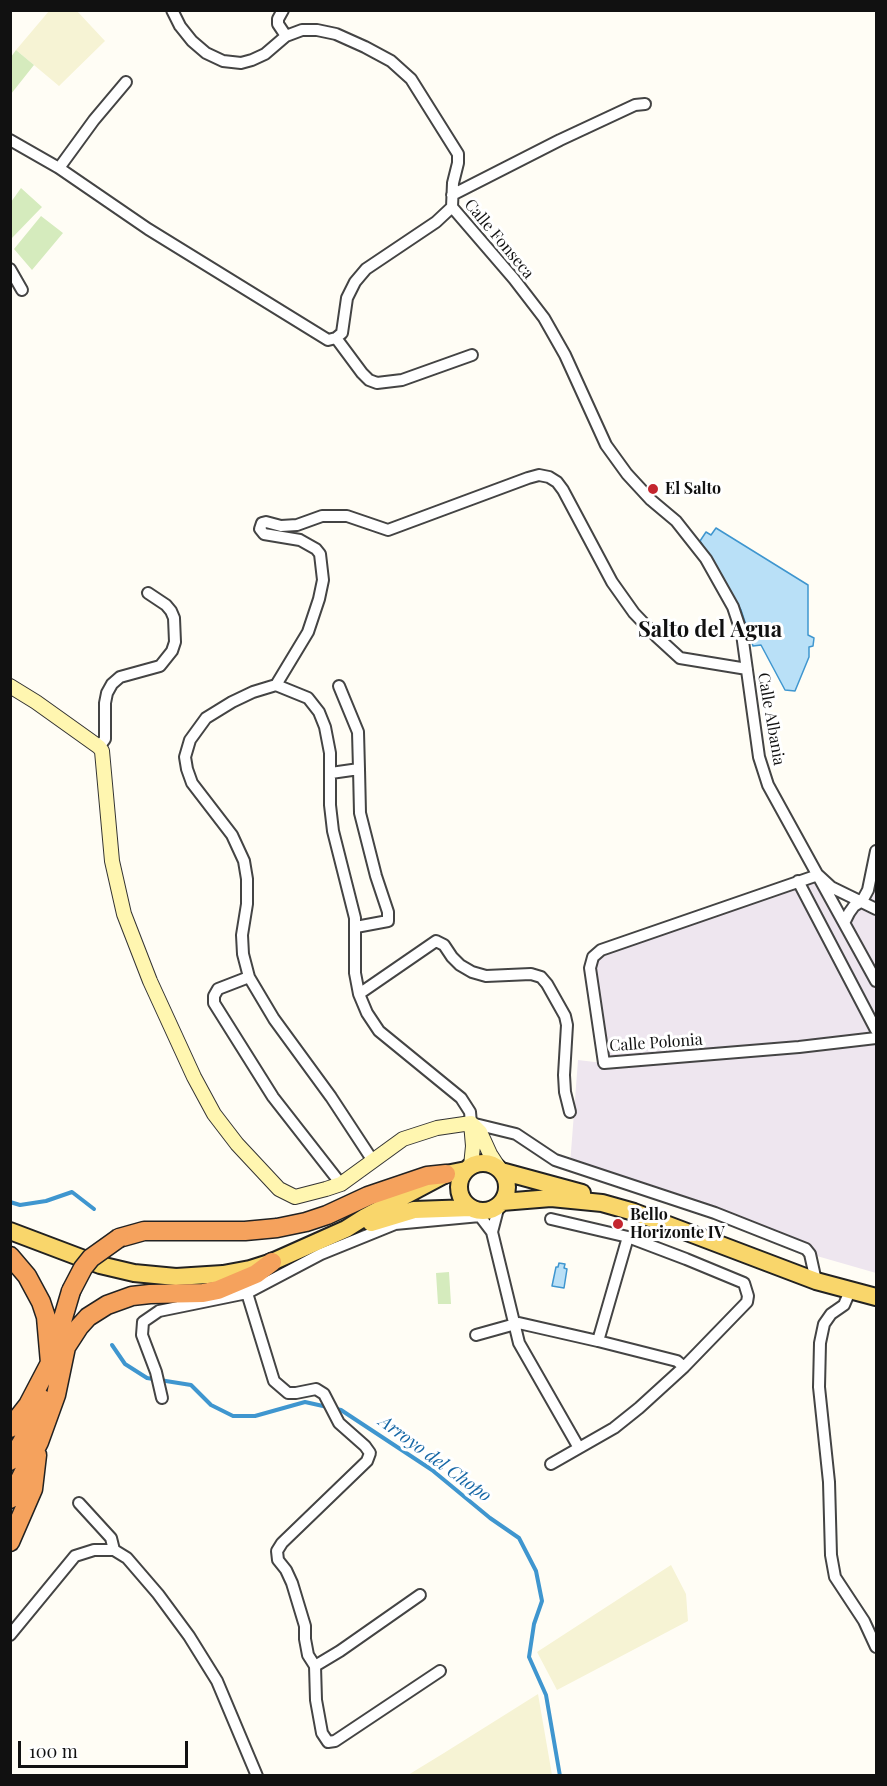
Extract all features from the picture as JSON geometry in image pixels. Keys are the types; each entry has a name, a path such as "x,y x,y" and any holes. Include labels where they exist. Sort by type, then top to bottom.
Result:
{"highway":[{"path":"10,1461 18,1437 45,1390 50,1363 71,1291 82,1268 91,1257 119,1238 144,1231 245,1231 277,1228 327,1215 368,1196 427,1176 446,1174"},
{"path":"10,1256 27,1276 41,1302 46,1317 50,1363"},
{"path":"10,1499 18,1437 56,1395 66,1347 88,1317 107,1305 132,1296 203,1293 245,1286 272,1262"},
{"path":"10,1542 33,1490 18,1437"}],"main road":[{"path":"10,1231 100,1266 134,1273 198,1277 250,1269 272,1262 346,1229 446,1174 487,1163 500,1170 579,1192 602,1203 634,1212 816,1281 876,1297"},
{"path":"468,1168 459,1182 459,1189 463,1200 475,1211"},
{"path":"500,1170 507,1186 500,1204"},
{"path":"346,1229 414,1210 487,1211 500,1204 551,1198 602,1203"}],"street":[{"name":"Calle Fonseca","path":"172,10 180,26 192,41 206,53 223,61 241,63 252,60 265,54 286,36 302,30 317,30 336,34 365,47 402,69 411,79 458,154 452,207 544,318 565,355 606,445 627,474"},
{"path":"283,10 278,24 286,36"},
{"path":"59,168 94,120 126,82"},
{"path":"452,195 560,140 635,105 645,104"},
{"path":"10,140 59,168 148,229 328,340 336,339 343,329 347,298 355,282 366,269 436,222 452,207"},
{"path":"10,269 22,290"},
{"path":"336,339 362,373 369,380 377,383 402,380 472,355"},
{"name":"Calle Albania","path":"627,474 651,500 676,521 705,559 733,607 742,634 759,757 768,785 876,981"},
{"path":"373,1161 331,1097 274,1019 249,977 243,954 242,935 247,904 244,861 232,835 192,783 187,769 185,757 190,740 206,718 232,702 276,685 308,632 319,599 323,580 320,554 316,549 300,540 264,534 260,529 262,524 266,522 281,526 297,525 322,516 347,516 388,530 539,475 549,477 563,489 612,582 634,613 656,636 680,658 747,669"},
{"path":"99,747 105,739 105,703 112,684 120,677 160,666 172,651 175,642 174,618 171,611 148,593"},
{"path":"276,685 308,698 319,712 328,739 333,831 355,918 355,973 366,1013 379,1031 461,1098 470,1112 473,1146 468,1168"},
{"path":"10,686 102,751 112,861 124,914 150,981 214,1114 263,1173 285,1193 295,1197 341,1184 403,1139 421,1131 471,1123 516,1134 555,1160 715,1213 806,1249 810,1254 816,1281"},
{"path":"339,686 358,732 360,813 388,912 387,921 356,927"},
{"path":"331,774 359,769"},
{"path":"844,923 854,906 862,901 868,890 876,851"},
{"path":"818,874 831,887 876,909"},
{"name":"Calle Polonia","path":"818,874 602,950 593,957 590,968 604,1063 799,1047 876,1038"},
{"path":"798,882 876,1030"},
{"path":"359,994 436,941 444,945 460,965 472,972 486,976 531,974 541,977 561,1008 567,1024 564,1076 570,1112"},
{"path":"249,977 218,989 214,996 214,1003 273,1098 341,1184"},
{"path":"471,1123 480,1132 500,1170"},
{"path":"492,1232 500,1204"},
{"path":"162,1398 156,1372 142,1335 143,1322 159,1311 245,1286 395,1224 475,1211 492,1232 519,1343 579,1448"},
{"path":"551,1464 614,1428 684,1367 747,1302 747,1289 744,1283 628,1237 552,1219"},
{"path":"598,1341 628,1237"},
{"path":"245,1286 274,1381 288,1393 296,1394 316,1389 324,1394 333,1415 348,1433 365,1446 370,1453 368,1461 282,1543 277,1551 278,1560 286,1570 301,1609 308,1655 315,1666 316,1700 322,1733 328,1742 335,1741 440,1671"},
{"path":"850,1291 844,1305 831,1314 824,1324 820,1343 819,1387 829,1482 831,1555 836,1577 864,1621 876,1647"},
{"path":"476,1335 519,1323 677,1361 684,1367"},
{"path":"79,1503 111,1538 114,1550"},
{"path":"10,1635 75,1556 94,1550 114,1550 127,1558 158,1594 189,1636 217,1681 257,1776"},
{"path":"315,1666 420,1595"}],"shaded area":[{"path":"49,11 77,11 105,41 59,86 16,50"},
{"path":"876,851 876,1273 810,1254 805,1249 570,1165 578,1060 603,1063 590,968 601,950 818,875 844,922 862,901"},
{"path":"671,1565 686,1594 688,1621 557,1690 537,1652"},
{"path":"538,1694 552,1775 408,1775 444,1753"}],"green space":[{"path":"16,50 34,65 11,94 11,57"},
{"path":"21,188 42,207 11,239 11,202"},
{"path":"41,216 63,233 32,270 14,249"},
{"path":"449,1272 451,1304 438,1304 436,1273"}],"water":[{"path":"716,528 808,585 808,635 814,638 795,691 785,690 761,645 753,646 741,610 700,541 706,532 711,535"},
{"path":"559,1263 565,1264 564,1268 567,1269 564,1288 552,1286"}],"waterway":[{"name":"Arroyo del Chopo","path":"10,1202 20,1205 46,1201 72,1192 94,1209"},
{"name":"Arroyo del Chopo","path":"112,1345 125,1364 147,1378 191,1385 211,1405 233,1416 255,1416 305,1402 341,1410 432,1470 490,1518 519,1538 536,1571 542,1601 534,1624 529,1657 546,1695 560,1776"}],"place":[{"name":"El Salto","path":"653,489"},
{"name":"Bello Horizonte IV","path":"618,1224"}],"district":[{"name":"Salto del Agua","path":"710,630"}]}
